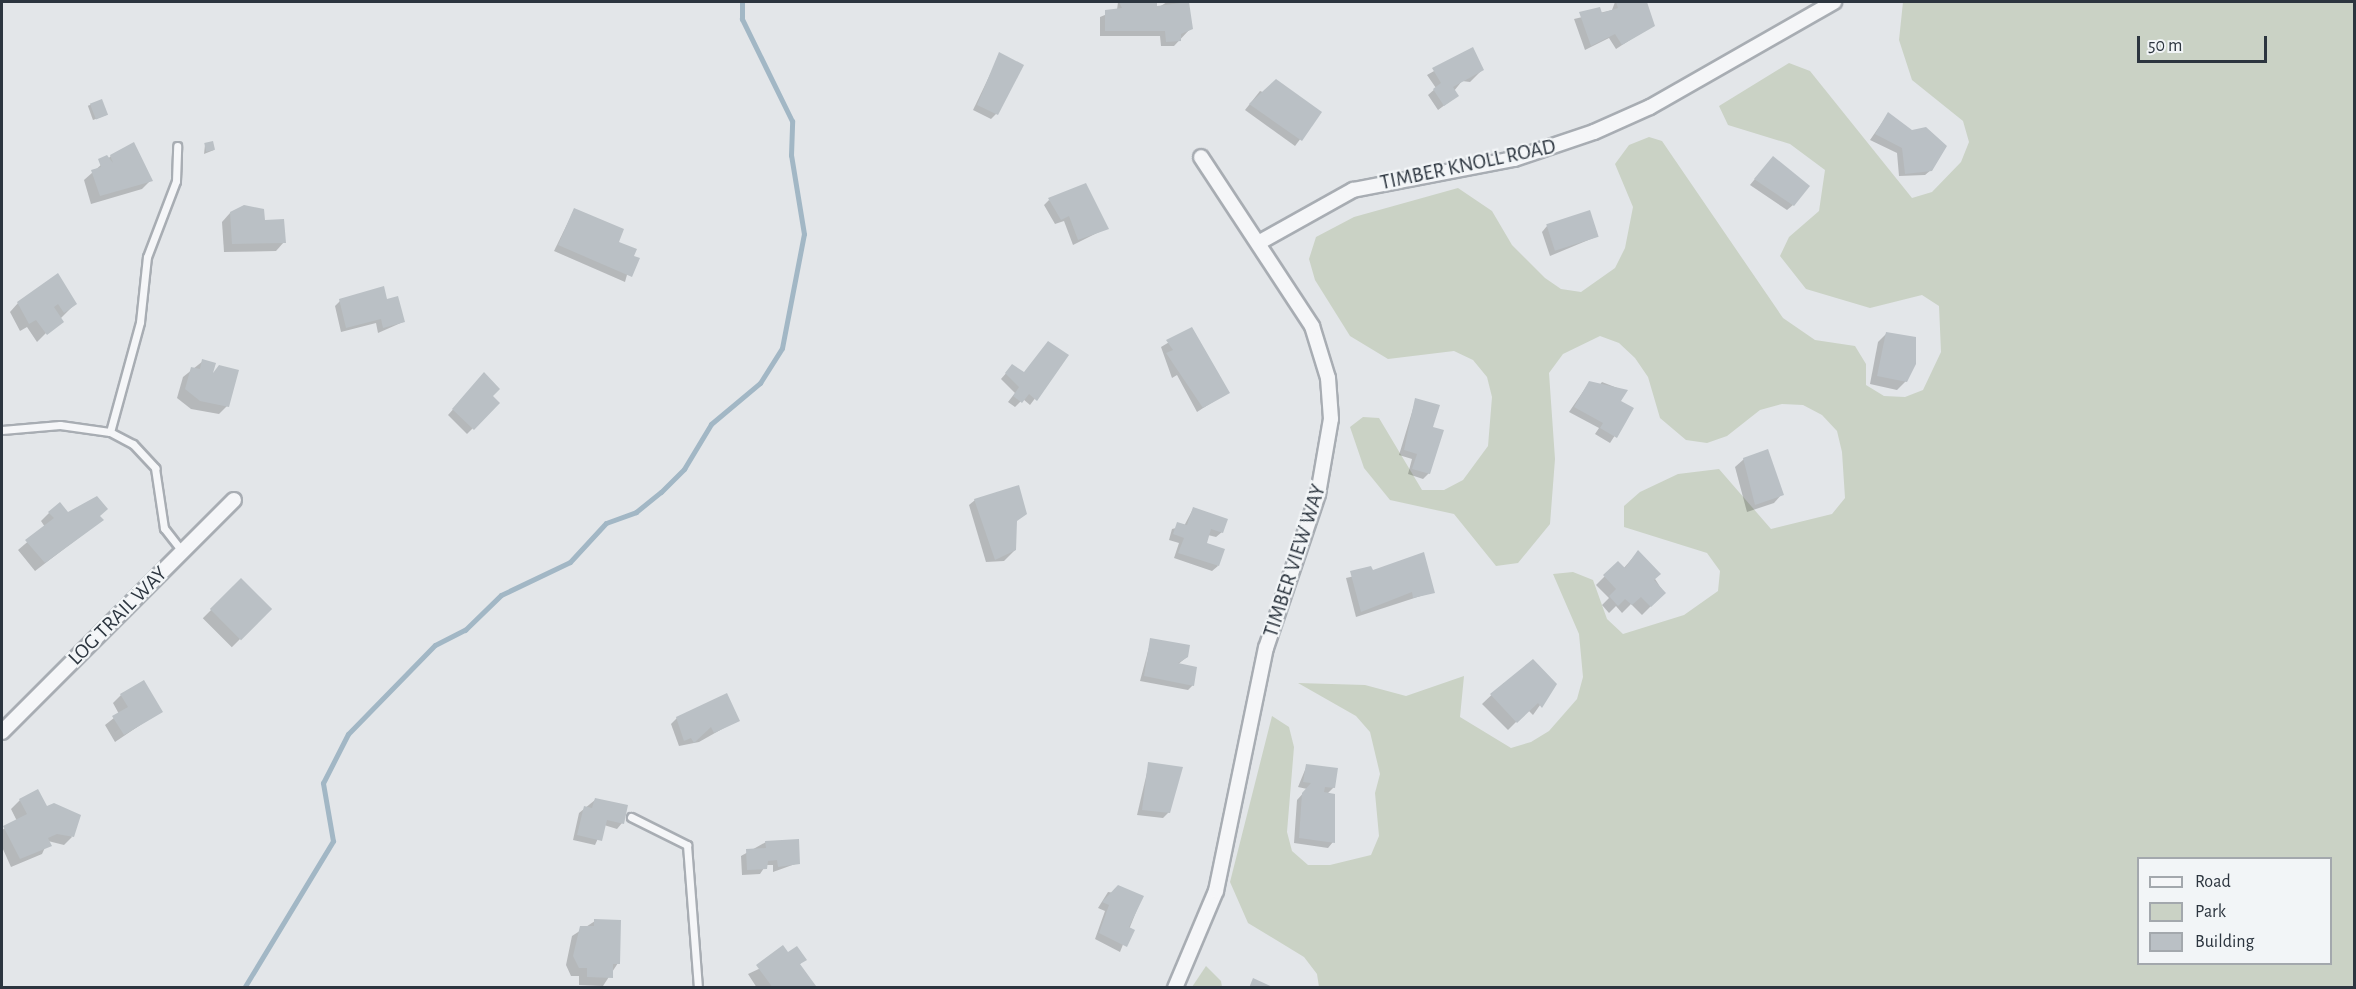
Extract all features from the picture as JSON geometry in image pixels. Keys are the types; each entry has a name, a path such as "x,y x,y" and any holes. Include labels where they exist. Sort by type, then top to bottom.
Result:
{"street":[{"name":"TIMBER KNOLL ROAD","path":"1260,242 1353,190 1514,159 1594,132 1650,107 1834,2"},
{"name":"TIMBER VIEW WAY","path":"1175,987 1216,891 1266,648 1318,494 1330,436 1331,398 1318,343 1260,242 1202,157"},
{"name":"LOG TRAIL WAY","path":"2,732 234,500"}],"lane":[{"path":"110,432 140,322 147,257 176,181 177,146"},
{"path":"2,430 38,424 110,432 143,451 155,468 164,528 182,551"},
{"path":"631,817 687,845 698,987"}],"green space":[{"path":"1903,2 2354,2 2354,987 1319,987 1317,974 1304,957 1248,923 1230,882 1272,716 1289,727 1294,747 1287,832 1292,851 1308,865 1330,865 1371,855 1379,836 1375,793 1380,774 1370,732 1356,716 1298,683 1365,685 1406,696 1464,676 1460,717 1511,748 1531,742 1549,731 1577,699 1583,677 1579,634 1553,574 1573,572 1593,580 1607,619 1623,634 1684,615 1718,591 1720,571 1707,553 1624,527 1624,506 1640,492 1678,474 1719,469 1771,529 1832,514 1845,498 1842,452 1837,431 1822,415 1803,405 1782,404 1760,410 1727,436 1707,443 1686,440 1660,418 1648,377 1635,358 1619,343 1600,336 1563,354 1549,373 1555,459 1550,524 1518,563 1496,566 1454,514 1390,500 1364,468 1350,427 1363,417 1379,418 1422,490 1444,490 1463,480 1488,446 1492,397 1487,377 1473,360 1454,351 1388,359 1350,336 1315,280 1309,259 1316,237 1354,217 1458,188 1492,211 1512,245 1545,278 1561,289 1581,292 1615,268 1625,248 1633,207 1615,164 1629,145 1649,137 1662,141 1783,318 1815,340 1855,346 1866,364 1866,385 1884,396 1905,397 1923,390 1941,352 1939,306 1922,295 1870,308 1806,289 1780,256 1789,237 1819,211 1825,170 1790,144 1728,125 1719,106 1789,63 1810,71 1912,198 1932,192 1961,162 1969,142 1963,121 1912,80 1899,40"},
{"path":"1206,966 1221,981 1222,987 1192,987"}],"building":[{"path":"1119,2 1157,2 1157,6 1189,2 1193,29 1181,34 1181,41 1166,42 1165,31 1105,31 1105,10 1122,8"},
{"path":"1616,2 1647,2 1655,26 1622,45 1615,34 1591,46 1579,12 1600,7 1602,13 1618,8"},
{"path":"1473,47 1484,70 1453,87 1459,96 1444,106 1433,89 1441,83 1432,68"},
{"path":"999,52 1024,65 998,115 977,105"},
{"path":"1276,79 1322,112 1302,141 1249,104"},
{"path":"102,99 108,115 96,120 90,104"},
{"path":"1888,112 1912,130 1926,127 1947,146 1932,171 1905,174 1902,148 1875,134"},
{"path":"213,141 215,150 206,152 204,143"},
{"path":"134,142 153,181 100,196 91,170 101,167 98,159 107,155 113,163 110,155"},
{"path":"1773,156 1810,186 1794,206 1754,179"},
{"path":"1086,183 1109,229 1078,240 1069,216 1061,220 1048,198"},
{"path":"244,205 264,209 265,220 284,219 286,243 232,244 230,212"},
{"path":"574,208 624,229 619,242 637,249 634,256 640,258 632,277 558,245"},
{"path":"1590,210 1599,237 1555,251 1546,224"},
{"path":"58,273 77,304 64,313 58,304 54,307 64,322 47,335 36,320 29,324 17,302"},
{"path":"384,286 387,299 398,296 405,322 383,328 381,319 346,328 339,299"},
{"path":"1192,327 1230,393 1203,408 1166,353 1173,350 1166,340"},
{"path":"1886,332 1916,337 1916,364 1907,382 1877,376"},
{"path":"1048,341 1069,355 1037,401 1029,394 1022,403 1013,396 1019,387 1005,373 1012,364 1024,372"},
{"path":"202,359 216,363 213,373 219,365 239,370 229,407 200,401 185,389 191,367 200,369"},
{"path":"484,372 500,389 493,396 500,403 474,430 452,409"},
{"path":"1589,381 1628,390 1621,401 1634,408 1617,438 1600,428 1603,423 1574,407"},
{"path":"1415,398 1440,405 1433,427 1444,430 1430,474 1412,469 1417,454 1404,450"},
{"path":"1768,449 1784,495 1755,505 1743,458"},
{"path":"1019,485 1027,514 1017,521 1016,550 995,560 974,499"},
{"path":"97,496 108,509 100,516 104,520 45,563 25,540 54,518 48,512 60,502 68,512"},
{"path":"1193,507 1228,519 1223,533 1211,529 1207,543 1225,549 1219,566 1178,553 1184,538 1173,534 1177,522 1187,525"},
{"path":"1638,550 1661,574 1654,580 1666,593 1651,607 1641,597 1632,605 1625,599 1618,606 1609,596 1616,589 1603,575 1618,561 1625,568"},
{"path":"1424,552 1435,593 1413,598 1412,592 1361,612 1350,571 1371,566 1373,570"},
{"path":"241,578 272,609 241,640 210,609"},
{"path":"1150,638 1190,645 1188,657 1178,663 1197,667 1194,686 1144,676"},
{"path":"1533,659 1557,684 1542,708 1538,703 1517,723 1490,694"},
{"path":"144,680 163,712 124,735 112,716 128,707 120,694"},
{"path":"727,693 740,721 714,733 711,727 694,743 691,738 684,741 676,717"},
{"path":"1148,762 1183,767 1170,813 1142,810"},
{"path":"1306,764 1338,768 1335,788 1325,787 1324,792 1335,794 1335,843 1299,838 1302,793 1311,783 1303,782"},
{"path":"38,789 47,806 54,803 81,815 74,837 57,834 48,838 52,846 20,859 3,826 27,814 19,799"},
{"path":"595,798 628,805 624,824 607,820 602,841 577,835 584,806 592,808"},
{"path":"799,839 800,864 778,867 777,860 768,861 767,869 747,870 746,849 766,848 765,841"},
{"path":"1118,885 1144,896 1129,927 1135,930 1127,947 1099,933 1109,905 1102,902"},
{"path":"594,919 621,920 620,964 613,964 613,978 587,977 587,968 579,968 573,956 580,926 594,926"},
{"path":"783,945 788,952 797,946 807,960 800,964 816,986 773,988 756,965"},
{"path":"1253,978 1275,988 1249,988"}],"waterway":[{"path":"244,988 333,841 323,783 348,734 435,645 465,630 501,595 570,562 606,523 636,512 661,492 684,469 711,424 760,383 782,348 804,234 791,155 792,121 742,19 742,2"}]}
